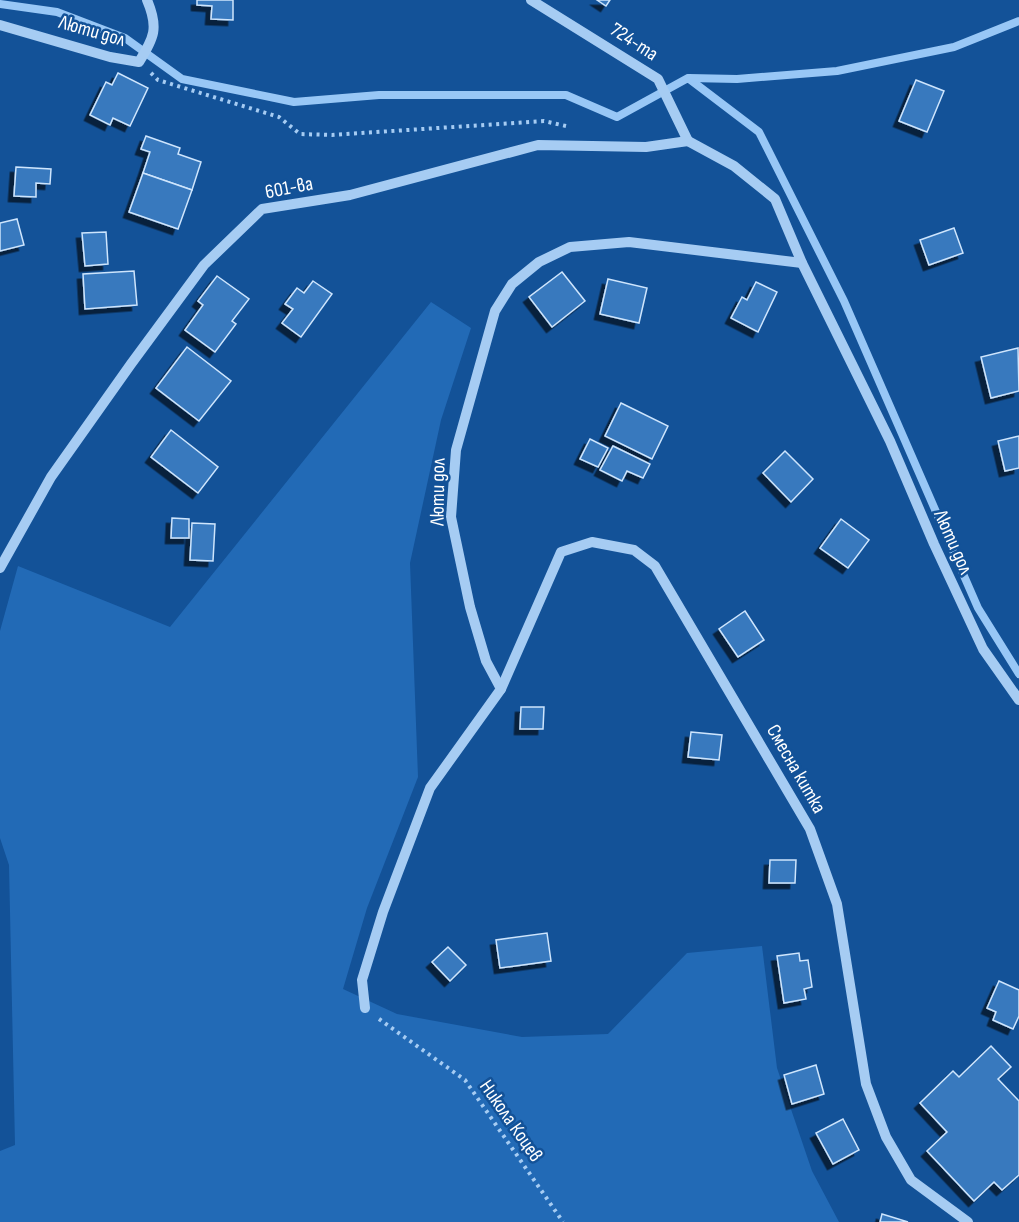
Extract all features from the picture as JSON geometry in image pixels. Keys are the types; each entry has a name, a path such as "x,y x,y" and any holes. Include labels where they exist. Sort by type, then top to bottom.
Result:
{"street":[{"path":"140,62 154,38 153,14 147,0"},
{"name":"724-та","path":"531,0 658,79 688,141"},
{"name":"Люти дол","path":"0,25 110,57 140,62"},
{"name":"Люти дол","path":"688,141 734,165 775,199 802,263 890,441 933,544 983,650 1019,700"},
{"name":"601-ва","path":"0,568 51,477 131,364 204,265 262,209 350,195 538,146 646,147 688,141"},
{"name":"Люти дол","path":"501,689 486,661 470,607 452,517 456,450 495,310 513,284 539,262 570,247 629,242 802,263"},
{"name":"Смесна китка","path":"501,689 561,552 592,542 634,550 655,566 810,829 837,904 866,1084 886,1137 910,1180 968,1222"},
{"path":"365,1008 362,980 383,912 430,788 501,689"}],"path":[{"path":"140,62 158,80 279,117 300,134 332,135 544,121 574,128"},
{"name":"Никола Коцев","path":"365,1008 407,1041 465,1080 563,1222"}],"shaded area":[{"path":"431,302 471,328 441,420 410,563 418,777 367,908 343,989 397,1014 522,1037 608,1034 687,953 762,946 777,1068 812,1171 839,1222 0,1222 0,1151 15,1145 9,865 0,838 0,631 18,566 170,627"}],"building":[{"path":"197,0 233,0 233,20 211,19 212,6 197,5"},
{"path":"597,0 610,0 606,6"},
{"path":"118,73 148,88 130,126 113,118 110,125 90,115 106,82 112,85"},
{"path":"916,80 944,91 927,132 899,121"},
{"path":"146,136 180,148 178,154 201,162 192,190 143,173 150,152 141,149"},
{"path":"16,167 51,169 50,184 36,183 36,197 14,196"},
{"path":"143,173 192,190 178,229 129,212"},
{"path":"17,219 24,245 0,251 0,223"},
{"path":"954,228 963,253 929,265 920,240"},
{"path":"106,232 108,264 85,266 82,233"},
{"path":"134,271 137,305 85,309 83,274"},
{"path":"562,272 585,301 552,327 529,297"},
{"path":"217,276 249,299 232,321 236,324 215,352 185,330 203,305 198,301"},
{"path":"608,279 647,288 639,323 600,314"},
{"path":"313,281 332,294 301,337 282,323 293,309 285,304 297,288 304,293"},
{"path":"756,282 777,292 758,332 731,318 742,297 747,300"},
{"path":"187,347 231,381 199,421 156,388"},
{"path":"1018,348 1019,391 991,398 981,357"},
{"path":"621,403 668,426 652,459 605,436"},
{"path":"171,430 218,467 198,493 151,457"},
{"path":"1019,436 1019,468 1005,471 998,441"},
{"path":"590,439 608,448 598,467 580,459"},
{"path":"613,446 650,464 643,478 627,471 622,481 600,470"},
{"path":"785,451 813,479 791,502 763,473"},
{"path":"172,518 189,519 189,538 171,538"},
{"path":"841,519 869,540 848,568 820,548"},
{"path":"192,523 215,524 213,561 190,560"},
{"path":"745,611 764,640 738,657 719,629"},
{"path":"521,707 544,707 543,729 520,729"},
{"path":"691,732 722,735 719,760 688,757"},
{"path":"770,860 796,860 795,883 769,883"},
{"path":"547,933 551,961 500,968 496,940"},
{"path":"448,947 466,965 450,981 432,962"},
{"path":"799,953 800,961 808,960 812,987 804,989 806,999 784,1003 777,956"},
{"path":"999,981 1019,990 1019,1016 1013,1029 993,1020 996,1012 987,1008"},
{"path":"991,1046 1011,1067 998,1079 1019,1101 1019,1175 1002,1190 994,1182 974,1201 927,1151 947,1132 920,1103 953,1071 959,1077"},
{"path":"816,1065 824,1094 792,1104 784,1075"},
{"path":"843,1119 859,1150 833,1164 816,1133"},
{"path":"882,1214 908,1222 880,1222"}],"waterway":[{"path":"0,4 57,12 125,38 182,79 294,102 379,95 566,95 617,117 688,78 759,132 844,301 978,608 1019,674"},
{"path":"689,78 737,79 837,71 954,47 1019,21"}]}
